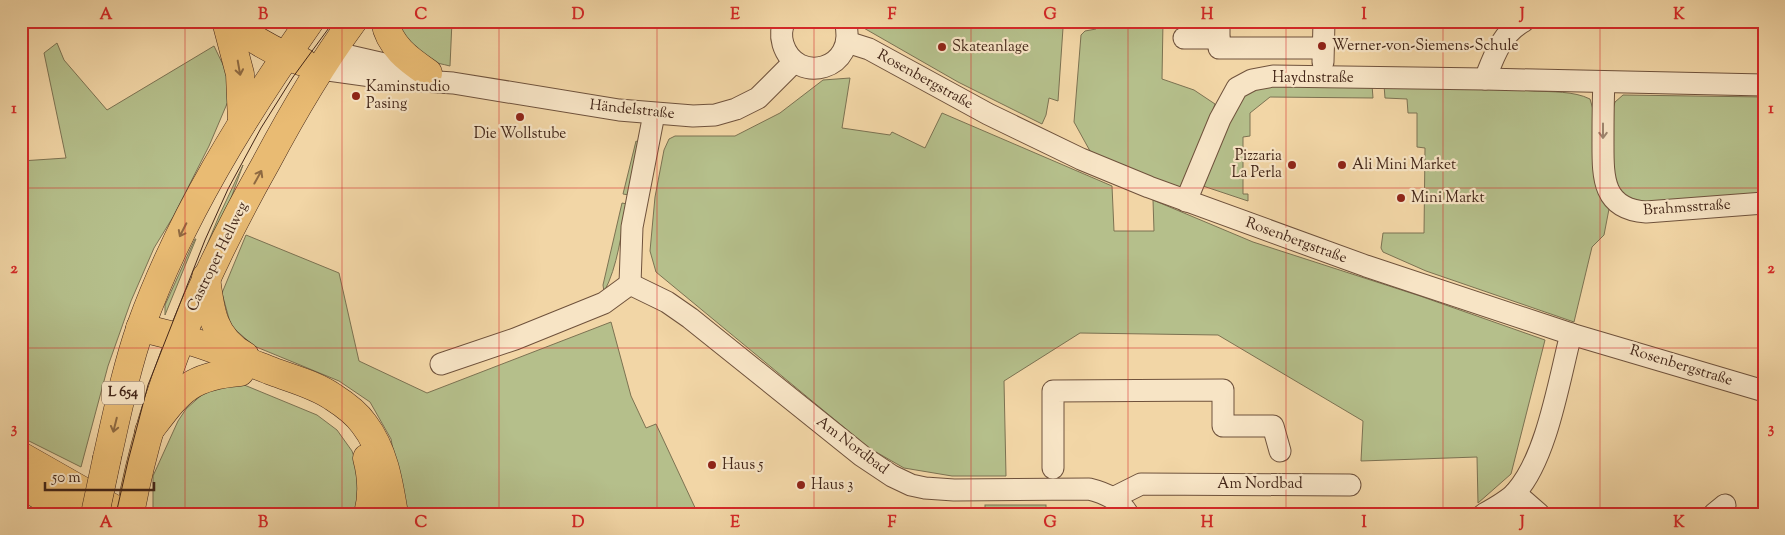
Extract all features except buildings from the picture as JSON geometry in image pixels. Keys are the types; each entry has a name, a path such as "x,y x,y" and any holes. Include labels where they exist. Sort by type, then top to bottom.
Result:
{"main road":[{"path":"226,21 240,74 242,123"},
{"path":"231,21 258,42 297,39"},
{"path":"254,21 274,32 297,39 326,60"},
{"name":"Castroper Hellweg","path":"130,514 149,431 178,343 206,277 234,219 257,178 326,60 353,21"},
{"name":"Händelstraße","path":"385,21 393,42 402,55 440,78"},
{"name":"L 654","path":"96,514 107,458 140,328 172,250 242,123 297,39"},
{"path":"206,277 209,301 222,338 238,352 294,380 333,396 364,423 381,455 390,488 394,514"},
{"path":"140,328 178,343 294,380"},
{"path":"178,343 196,359 240,372 316,402 335,414 359,440 367,457 372,492 368,514"},
{"path":"149,431 180,393 196,382 220,374 240,372"},
{"path":"21,456 123,514"},
{"path":"21,484 71,514"}],"street":[{"path":"784,21 781,38 785,52 794,62"},
{"path":"1322,77 1324,21"},
{"path":"1485,79 1505,36 1524,21"},
{"path":"1184,38 1219,30 1219,48 1323,48"},
{"name":"Rosenbergstraße","path":"794,62 809,68 824,67 835,62 843,53 846,32 869,49 972,107 1081,159 1186,201 1366,266 1571,334 1764,391"},
{"name":"Händelstraße","path":"326,60 440,78 586,106 654,114 708,115 736,109 758,98 794,62"},
{"name":"Haydnstraße","path":"1186,201 1220,119 1237,88 1252,80 1273,76 1764,85"},
{"name":"Brahmsstraße","path":"1604,82 1603,169 1610,195 1617,202 1634,211 1646,212 1764,203"},
{"path":"441,364 515,339 604,303 630,284 632,227 654,114"},
{"name":"Am Nordbad","path":"630,284 667,302 690,318 862,456 892,476 911,485 954,490 1089,489 1102,492 1113,498 1120,503 1128,514"},
{"path":"1484,514 1515,493 1534,464 1543,441 1571,334"},
{"path":"1053,468 1049,384 1223,390 1223,426 1274,426 1280,451"},
{"name":"Am Nordbad","path":"1113,498 1140,484 1350,485"},
{"path":"1515,493 1539,514"}],"green space":[{"path":"398,21 452,21 450,66 429,60 418,53 401,31"},
{"path":"862,21 1080,21 1063,28 1058,101 1049,98 1046,115 1042,124 958,82 862,27"},
{"path":"1097,21 1163,21 1162,79 1194,90 1215,104 1183,195 1090,151 1074,122 1081,35 1085,31 1096,29"},
{"path":"57,43 64,60 107,110 214,46 228,75 229,99 209,146 173,217 154,248 131,301 108,366 81,467 21,437 21,161 66,158 44,53"},
{"path":"850,78 842,128 890,135 892,132 925,148 942,113 1112,186 1114,231 1154,231 1153,200 1253,242 1420,296 1545,340 1511,474 1478,503 1477,457 1361,461 1363,421 1218,335 1080,333 1004,381 1006,476 952,476 904,468 869,448 656,272 650,251 655,197 664,150 669,139 675,136 735,136 780,113 823,80"},
{"path":"1266,84 1372,85 1373,98 1270,97 1250,113 1250,136 1243,137 1243,194 1248,194 1248,201 1203,186 1232,110 1242,97"},
{"path":"1384,85 1570,93 1590,99 1594,113 1600,194 1609,209 1604,235 1592,247 1574,322 1426,271 1383,252 1381,248 1383,233 1424,233 1425,148 1417,147 1417,113 1408,113 1407,99 1385,98"},
{"path":"1623,95 1764,97 1764,196 1641,202 1624,195 1612,181 1612,112 1615,102"},
{"path":"636,141 640,143 629,195 623,194"},
{"path":"243,165 226,212 192,281 219,216"},
{"path":"622,203 627,204 618,249 613,271 604,292 603,285"},
{"path":"246,235 339,273 359,361 427,393 611,322 631,396 646,428 656,424 698,514 405,514 391,439 370,402 339,381 254,346 231,326 222,293"},
{"path":"196,239 165,315 165,305"},
{"path":"237,382 317,415 337,430 352,451 360,475 357,514 153,514 153,476 178,421 186,409 206,391"},
{"path":"985,505 1046,505 1046,514 985,514"}],"tram line":[{"path":"116,514 148,385 205,240 228,189 261,128 293,77 334,21"},
{"path":"109,514 121,457"}],"place":[{"name":"Werner-von-Siemens-Schule","path":"1322,46"},
{"name":"Skateanlage","path":"942,47"},
{"name":"Kaminstudio Pasing","path":"356,96"},
{"name":"Die Wollstube","path":"520,117"},
{"name":"Pizzaria La Perla","path":"1292,165"},
{"name":"Ali Mini Market","path":"1342,165"},
{"name":"Mini Markt","path":"1401,198"},
{"name":"Haus 5","path":"712,465"},
{"name":"Haus 3","path":"801,485"}]}
